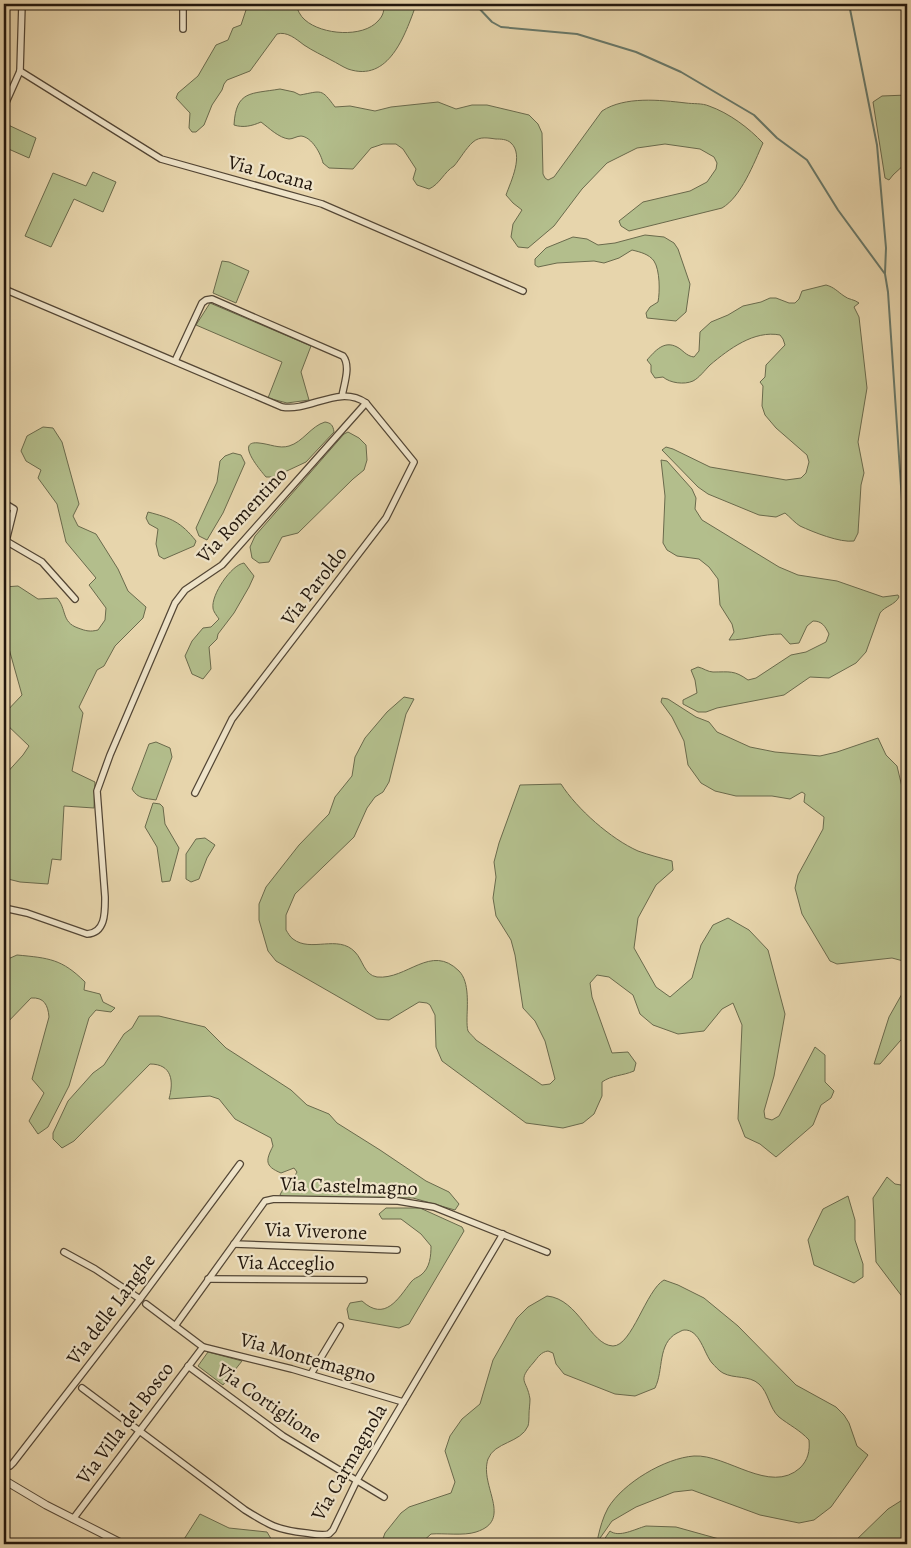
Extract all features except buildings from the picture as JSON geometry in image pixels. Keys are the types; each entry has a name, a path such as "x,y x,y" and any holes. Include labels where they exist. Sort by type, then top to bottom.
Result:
{"street":[{"path":"4,106 20,70 22,4"},
{"path":"183,4 183,30"},
{"name":"Via Locana","path":"20,70 161,159 322,204 523,291"},
{"path":"4,88 11,91"},
{"path":"4,289 282,407 295,408 342,396 353,397 366,403"},
{"path":"175,361 202,303 212,299 343,356 347,366 342,396"},
{"name":"Via Paroldo","path":"195,793 232,719 386,518 414,462 366,403"},
{"name":"Via Romentino","path":"4,908 27,913 87,934 94,933 100,928 105,913 105,897 97,791 110,755 175,603 185,590 222,565 366,403"},
{"path":"4,503 14,509 6,541 42,562 75,599"},
{"name":"Via delle Langhe","path":"4,1465 10,1466 14,1463 140,1299 240,1164"},
{"name":"Via Castelmagno","path":"175,1326 265,1201 274,1199 412,1202 434,1207 548,1252"},
{"name":"Via Carmagnola","path":"82,1388 245,1510 286,1531 322,1535 330,1534 357,1480 503,1234"},
{"name":"Via Viverone","path":"234,1244 397,1250"},
{"path":"64,1252 102,1273 140,1299"},
{"name":"Via Acceglio","path":"208,1279 364,1280"},
{"path":"146,1304 203,1347"},
{"path":"311,1374 340,1326"},
{"name":"Via Montemagno","path":"203,1347 311,1374 403,1402"},
{"name":"Via Villa del Bosco","path":"73,1519 203,1347"},
{"name":"Via Cortiglione","path":"188,1366 283,1436 384,1497"},
{"path":"4,1480 22,1492 123,1544"}],"green space":[{"path":"248,4 295,4 302,17 312,25 321,29 342,32 363,30 371,26 382,15 383,4 416,5 406,30 393,54 385,63 374,69 362,72 348,69 291,36 281,33 277,34 250,71 227,80 212,105 204,125 196,132 192,132 189,128 190,113 176,98 178,93 198,76 216,45 228,40 233,28 241,25"},
{"path":"280,89 300,95 321,92 335,107 350,106 375,111 391,107 438,102 456,109 472,105 487,105 529,115 538,124 542,133 543,174 548,180 554,177 602,111 611,106 632,101 654,100 706,105 738,122 763,143 741,188 729,203 722,208 629,231 621,226 619,221 643,202 690,191 707,182 716,169 717,163 714,157 700,149 665,144 637,148 607,163 582,189 554,226 528,248 518,247 511,237 513,224 522,210 506,195 516,161 515,148 511,143 504,140 487,138 476,140 468,147 454,166 429,189 417,185 413,179 416,169 403,149 396,144 383,144 371,148 353,169 329,168 323,163 315,146 305,137 301,136 290,139 282,137 261,122 248,126 234,125 238,105 247,96 253,93"},
{"path":"907,95 907,162 889,180 885,178 873,102 882,96"},
{"path":"4,123 36,138 29,158 4,147"},
{"path":"93,172 116,182 103,212 74,199 51,247 25,236 53,173 86,186"},
{"path":"645,235 664,237 674,243 678,249 690,284 686,312 676,321 647,318 646,313 650,307 658,302 659,281 654,261 644,254 632,250 619,258 604,263 594,261 557,263 538,267 535,265 535,259 546,248 573,237 587,239 598,245 615,243"},
{"path":"222,261 249,271 236,303 213,293"},
{"path":"826,285 859,303 854,307 859,317 867,388 858,442 864,473 861,485 858,533 854,541 834,539 812,531 798,525 785,513 776,517 759,515 708,494 698,487 662,450 666,447 673,449 710,467 786,480 801,478 806,473 809,462 807,455 776,428 765,415 762,406 763,386 760,382 765,377 766,365 785,345 780,335 761,335 742,342 725,353 693,381 686,383 669,381 663,377 655,378 651,372 651,365 647,360 660,348 668,345 677,347 694,357 699,351 700,332 711,322 743,306 770,298 795,303 802,291"},
{"path":"210,303 311,346 301,372 309,400 287,403 268,398 282,362 196,325"},
{"path":"325,422 331,425 334,432 306,462 274,477 266,477 251,457 249,446 252,443 282,447 289,446"},
{"path":"43,427 53,428 62,442 79,504 73,516 78,526 96,534 118,569 128,591 146,607 143,618 115,646 104,666 97,670 79,707 83,713 72,771 95,782 94,808 64,806 61,860 52,859 48,884 20,882 4,878 4,776 29,746 4,722 4,714 22,695 4,631 4,587 18,586 38,599 57,598 69,622 78,628 86,630 98,630 105,620 106,608 89,585 96,578 66,542 57,504 38,478 41,470 26,461 21,451 27,436"},
{"path":"348,432 359,438 366,445 367,460 364,470 298,533 282,537 269,562 259,563 252,558 250,547 255,536 344,434"},
{"path":"233,453 241,455 245,463 223,513 207,540 199,536 196,528 217,482 220,461 225,456"},
{"path":"661,460 667,461 692,489 696,498 695,509 702,520 779,567 798,575 837,581 883,597 898,595 899,597 895,602 880,613 866,652 856,663 829,678 810,677 784,695 717,708 706,712 698,712 683,704 683,700 697,693 691,670 698,667 711,672 735,673 748,680 756,678 791,655 806,652 826,642 829,634 823,624 813,621 807,626 799,643 790,644 781,634 729,640 734,632 732,624 720,605 718,579 709,567 699,559 677,556 667,550 663,543 665,496"},
{"path":"148,512 163,516 180,525 196,541 194,546 164,559 159,556 156,544 158,529 149,524 146,518"},
{"path":"244,563 254,576 234,613 218,634 217,639 209,647 211,669 203,679 192,674 185,656 192,641 203,628 211,627 219,619 213,609 215,596 223,581 233,569"},
{"path":"404,697 414,699 406,714 389,782 383,792 375,797 367,808 354,837 295,894 286,915 286,930 291,937 300,943 341,944 348,947 358,955 369,973 377,977 399,973 429,961 449,963 459,971 465,981 469,1032 476,1040 542,1085 550,1084 555,1079 545,1041 535,1021 523,1008 511,940 496,916 493,898 496,877 494,862 520,785 561,784 585,813 617,839 638,851 672,861 673,870 656,885 638,918 634,948 656,987 670,997 692,978 701,945 713,925 728,918 749,930 768,950 785,1014 774,1076 764,1111 765,1118 772,1120 779,1116 815,1047 825,1055 825,1082 834,1091 831,1098 821,1105 813,1125 776,1157 760,1144 745,1137 738,1119 742,1025 733,1003 722,1009 704,1031 678,1034 653,1025 640,1014 633,995 609,977 597,975 590,983 592,997 612,1053 628,1052 636,1063 634,1071 602,1082 602,1096 594,1114 583,1123 563,1128 526,1123 442,1061 436,1047 435,1015 427,1003 419,1002 389,1020 377,1019 276,961 268,951 259,920 259,904 266,887 299,845 329,814 335,797 352,776 355,757 365,738 387,712"},
{"path":"662,698 668,699 696,717 709,722 717,732 750,747 775,752 820,756 878,738 886,755 897,766 907,808 907,962 892,958 837,964 830,961 802,914 795,888 798,875 823,829 824,817 804,802 805,794 802,792 790,799 772,796 736,796 715,791 701,783 688,765 684,741 672,717 661,702"},
{"path":"156,742 170,748 172,757 156,800 139,796 132,789 149,744"},
{"path":"153,803 160,804 163,807 165,824 179,848 170,881 162,882 157,847 145,827"},
{"path":"205,838 215,845 207,858 199,879 191,882 186,879 186,854 196,839"},
{"path":"17,955 38,957 62,964 85,982 84,990 100,994 103,1002 115,1008 111,1012 96,1010 89,1018 69,1086 48,1127 38,1134 29,1121 44,1093 32,1079 49,1017 48,1009 42,1000 31,998 4,1026 4,967 8,959"},
{"path":"907,985 907,1033 880,1064 874,1064 889,1017"},
{"path":"139,1016 159,1016 205,1027 226,1048 291,1090 307,1105 329,1114 337,1123 426,1181 449,1192 459,1204 455,1210 413,1198 285,1197 280,1195 297,1172 294,1168 281,1173 269,1165 268,1159 273,1146 271,1138 235,1119 219,1099 210,1096 169,1099 170,1075 163,1067 150,1064 74,1141 62,1148 53,1139 53,1133 68,1101 93,1073 104,1065 124,1034 132,1028"},
{"path":"887,1177 895,1184 907,1186 907,1303 876,1262 873,1198"},
{"path":"848,1196 855,1220 855,1240 863,1264 863,1277 854,1283 814,1265 808,1240 823,1209"},
{"path":"386,1208 420,1208 462,1227 464,1231 409,1324 399,1328 349,1319 347,1309 350,1303 362,1301 370,1307 378,1309 390,1306 412,1281 424,1272 428,1265 431,1246 421,1234 401,1219 382,1219 379,1214"},
{"path":"664,1280 704,1298 738,1326 796,1385 836,1407 844,1415 849,1423 857,1446 868,1455 831,1507 814,1520 799,1523 760,1515 692,1490 674,1492 636,1507 612,1521 598,1541 605,1515 615,1499 634,1481 670,1461 694,1456 707,1457 762,1476 775,1477 788,1475 800,1468 807,1459 809,1440 779,1417 759,1384 751,1379 727,1375 722,1372 709,1359 694,1333 684,1330 677,1333 666,1344 655,1388 635,1396 615,1394 564,1374 556,1364 553,1353 548,1351 542,1354 525,1373 524,1377 530,1399 529,1422 525,1432 496,1449 488,1459 486,1469 494,1511 493,1519 487,1527 471,1533 431,1534 420,1544 381,1544 385,1533 401,1513 409,1507 451,1493 455,1482 445,1451 450,1436 462,1419 480,1404 493,1360 517,1318 528,1307 547,1296 558,1299 576,1313 597,1338 605,1344 613,1346 620,1344 633,1328 651,1295"},
{"path":"208,1352 242,1361 223,1385 198,1366"},
{"path":"907,1497 907,1544 852,1544 888,1509"},
{"path":"200,1514 229,1528 267,1532 273,1542 286,1544 181,1544"},
{"path":"646,1526 676,1527 737,1544 601,1544 610,1531 618,1534"}],"waterway":[{"path":"475,4 492,22 501,27 577,34 636,52 681,72 754,115 777,138 807,160 838,210 885,274 888,292 903,516 907,538"},
{"path":"849,4 877,145 886,248 885,273"}]}
